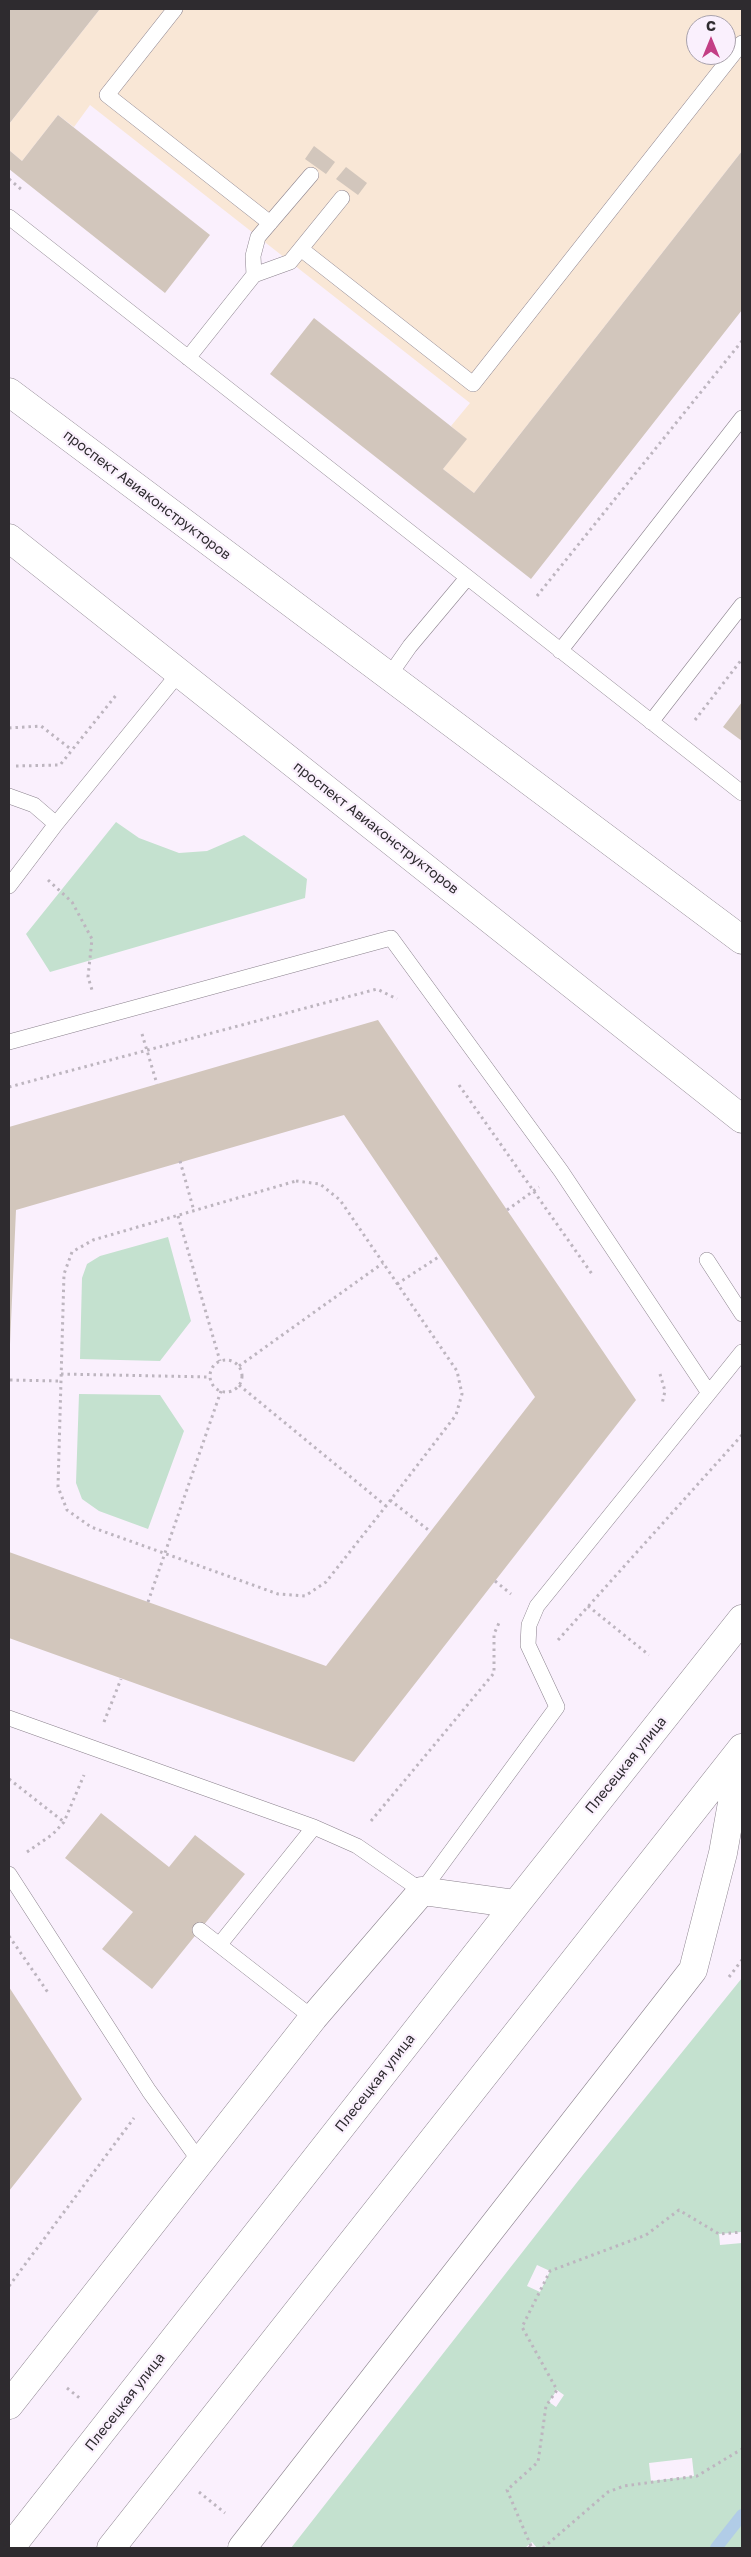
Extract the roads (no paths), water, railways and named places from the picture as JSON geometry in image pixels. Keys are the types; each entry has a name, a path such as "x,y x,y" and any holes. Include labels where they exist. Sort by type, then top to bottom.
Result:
{"street":[{"name":"проспект Авиаконструкторов","path":"9,392 742,940"},
{"name":"проспект Авиаконструкторов","path":"9,538 742,1119"},
{"name":"Плесецкая улица","path":"10,2548 742,1619"},
{"path":"111,2548 742,1749"},
{"path":"242,2548 693,1970 723,1853 742,1749"},
{"path":"9,2406 313,2018 422,1891 516,1904"}],"lane":[{"path":"175,9 107,95 270,224"},
{"path":"301,249 472,384 742,44"},
{"path":"254,275 253,256 258,238 311,175"},
{"path":"188,358 254,275 290,262 342,198"},
{"path":"9,217 742,793"},
{"path":"560,651 742,418"},
{"path":"389,676 410,646 467,578"},
{"path":"651,722 742,605"},
{"path":"9,886 56,824 179,673"},
{"path":"9,796 34,805 56,824"},
{"path":"9,1042 391,938 561,1171 708,1393"},
{"path":"707,1260 742,1314"},
{"path":"9,1718 314,1827 356,1846 422,1891 557,1707 528,1645 529,1625 537,1606 742,1352"},
{"path":"220,1944 314,1827"},
{"path":"9,1874 149,2091 201,2163"},
{"path":"200,1930 313,2018"}],"waterway":[{"path":"716,2548 742,2515"}]}
